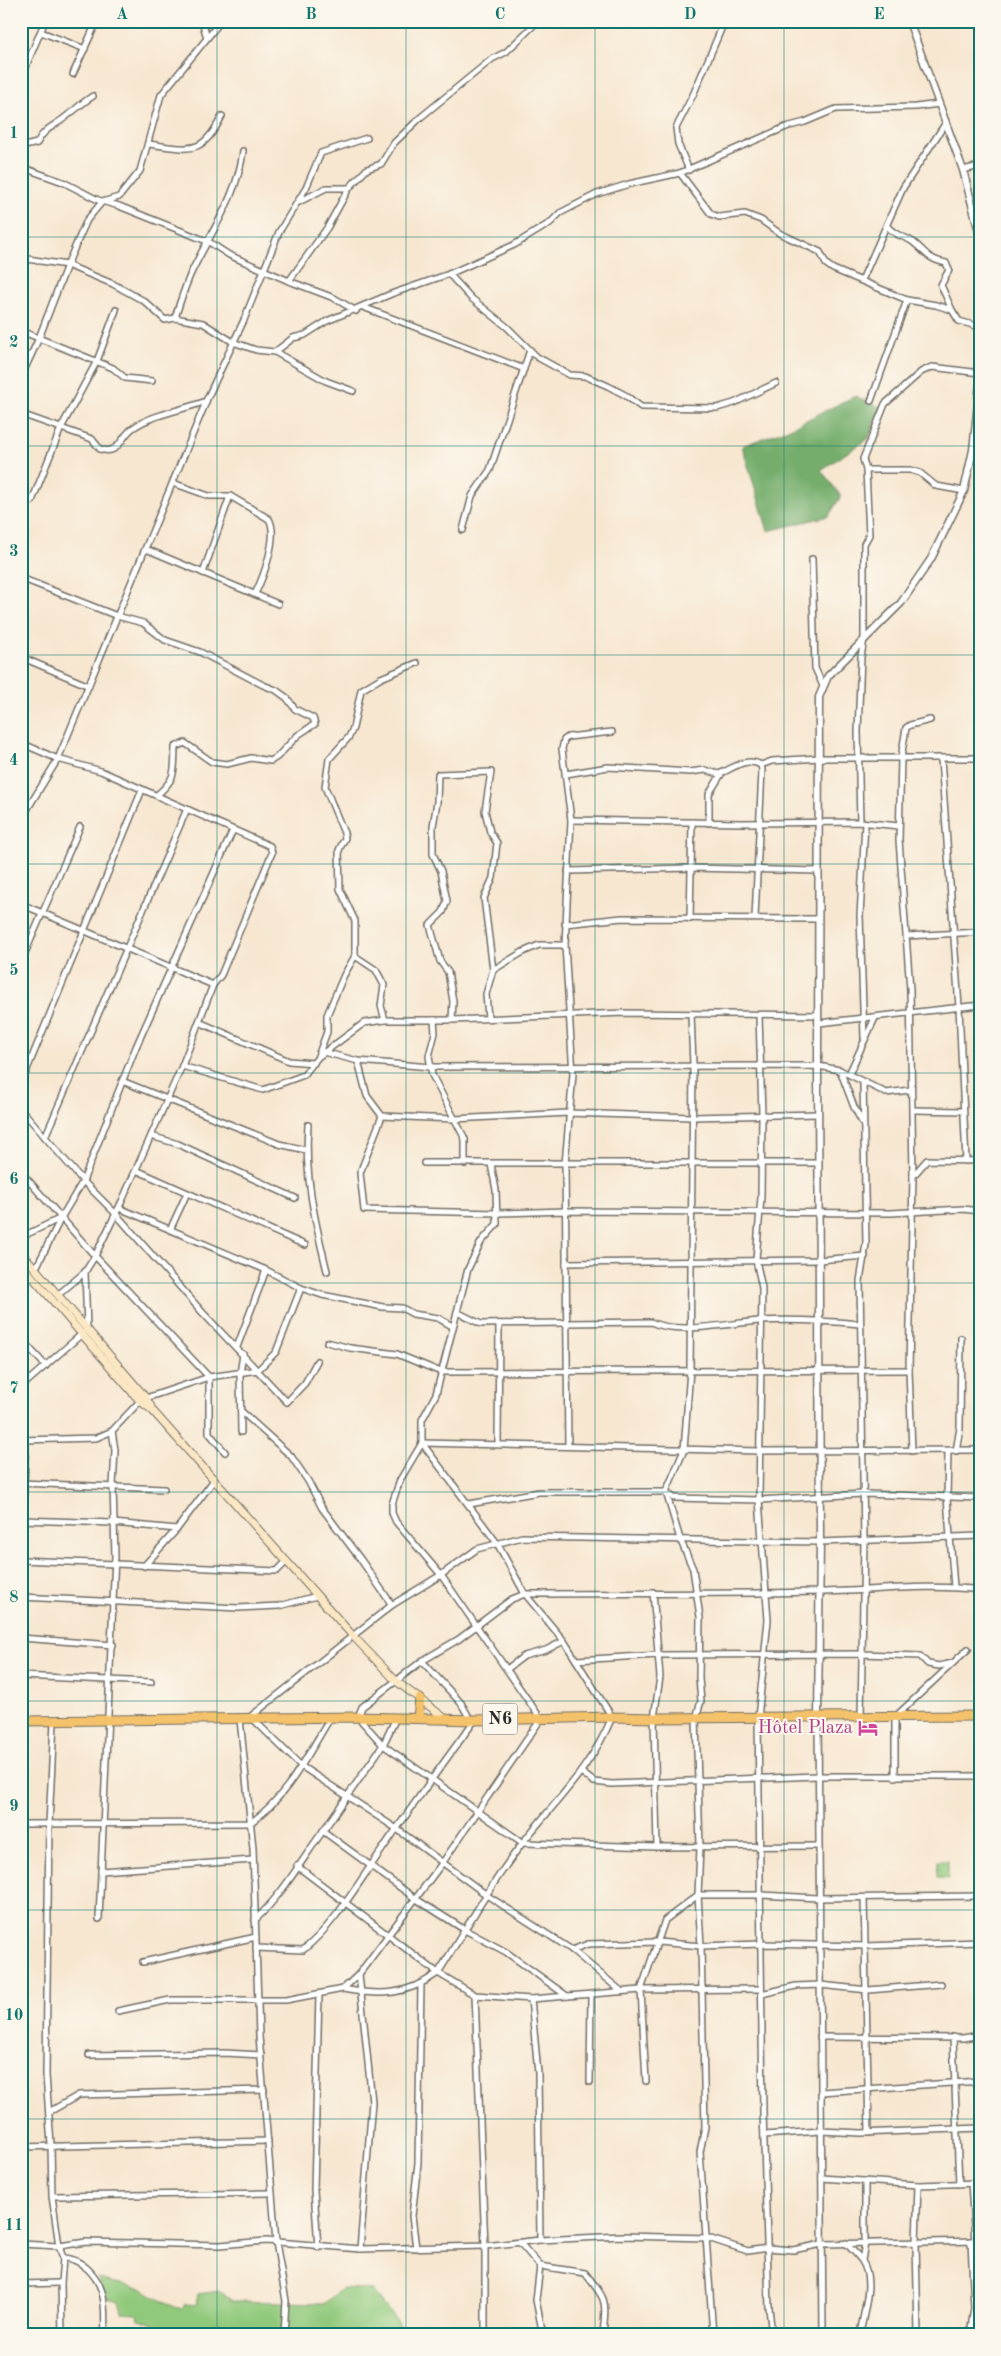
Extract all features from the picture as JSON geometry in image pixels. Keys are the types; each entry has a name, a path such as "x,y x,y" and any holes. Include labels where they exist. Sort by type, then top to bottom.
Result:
{"highway":[{"path":"418,1718 420,1699"},
{"name":"N6","path":"21,1721 331,1717 473,1720 612,1717 818,1718 980,1716"}],"main road":[{"path":"21,1252 59,1294 85,1330 152,1410 353,1636 396,1681 446,1719"},
{"path":"23,1269 85,1330"}],"street":[{"path":"21,26 26,21"},
{"path":"21,78 45,21"},
{"path":"202,21 207,38"},
{"path":"21,377 40,338 67,265 87,220 102,202 119,198 128,189 140,171 162,95 221,21"},
{"path":"289,280 327,228 349,188 367,169 381,164 394,142 492,60 506,52 538,21"},
{"path":"689,170 678,144 676,128 694,95 722,27 730,21"},
{"path":"910,21 945,124 963,170 980,235"},
{"path":"73,74 95,22"},
{"path":"40,32 85,49"},
{"path":"21,147 37,143 41,134 50,125 66,117 75,107 93,96"},
{"path":"275,352 293,338 304,335 320,325 356,311 391,294 449,274 514,245 550,223 560,213 597,194 629,184 689,170 786,127 805,122 836,109 916,107 939,104"},
{"path":"148,144 194,149 213,135 222,116"},
{"path":"862,280 903,188 945,124"},
{"path":"21,824 28,808 58,759 206,401 279,232 296,204 321,153 367,138"},
{"path":"175,318 193,270 209,242 230,197 243,151"},
{"path":"963,170 980,166"},
{"path":"21,167 62,182 102,202 119,206 209,242 229,255 334,298 356,311"},
{"path":"680,173 711,214 719,217 745,214 761,220 780,233 820,252 829,266 907,300 952,310"},
{"path":"296,204 326,188 349,188"},
{"path":"887,226 894,234 913,242 927,256 946,263 949,270 941,285 952,310 959,321 980,327"},
{"path":"21,258 67,265 144,301 156,314 165,320 175,318 203,323 233,342 256,350 275,352 326,382 353,391"},
{"path":"449,274 472,298 508,327 537,357 570,375 585,376 608,386 625,395 641,407 717,408 734,403 776,383"},
{"path":"871,400 907,300"},
{"path":"363,307 524,369"},
{"path":"21,493 32,501 61,428 97,361 116,310"},
{"path":"21,330 113,368 125,378 152,380"},
{"path":"464,530 472,496 490,470 530,350"},
{"path":"864,1038 860,916 863,822 859,758 861,657 864,639 864,544 869,535 866,470 863,459 885,404 921,372 932,367 980,373"},
{"path":"823,2335 817,1776 820,1542 818,920 820,758 818,711 823,686 828,676 901,604 931,559 964,491 973,450 980,384"},
{"path":"21,414 92,439 100,449 108,451 119,446 134,427 206,401"},
{"path":"866,470 910,470 920,473 936,486 964,491"},
{"path":"173,483 209,496 230,496 264,514 272,524 265,573 255,594"},
{"path":"203,573 230,496"},
{"path":"146,549 278,604"},
{"path":"812,559 815,668 823,686"},
{"path":"21,578 117,616 143,622 165,640 200,652 276,690 287,698 295,709 313,718 315,724 298,734 277,757 271,760 250,758 227,764 212,762 185,743 179,744 175,747 176,770 172,779 157,795"},
{"path":"21,657 89,686"},
{"path":"321,1054 327,1032 327,1015 344,975 355,956 355,921 340,890 339,850 345,838 325,787 329,759 349,737 353,728 361,690 381,678 417,663"},
{"path":"912,1451 909,1370 913,1110 910,1090 910,1012 907,936 898,826 901,758 906,728 910,725 930,720"},
{"path":"568,1446 565,1164 572,1065 565,924 571,820 562,749 564,740 578,735 612,732"},
{"path":"21,743 58,759 101,771 157,795 270,846 272,853 221,975 213,985 168,1099 117,1211 85,1272 59,1294"},
{"path":"760,765 772,761 820,758 941,759 980,757"},
{"path":"941,759 958,1007 966,1161"},
{"path":"566,774 608,767 690,772 706,770 715,773 722,772 737,764 757,762 762,770 755,918"},
{"path":"452,1020 453,1001 448,972 440,961 430,925 443,912 447,901 441,871 433,854 433,826 437,802 438,774 491,772 485,811 490,832 497,842 494,878 484,898 493,970 486,994 488,1018"},
{"path":"709,823 709,794 722,772"},
{"path":"21,1084 142,790"},
{"path":"45,1136 187,809"},
{"path":"571,820 709,823 863,822 898,826"},
{"path":"690,919 692,822"},
{"path":"21,962 80,827"},
{"path":"36,1268 61,1218 83,1181 122,1081 233,830"},
{"path":"568,870 690,868 819,871"},
{"path":"21,904 128,948 171,969 213,985"},
{"path":"565,924 622,918 818,920"},
{"path":"907,936 979,932 980,942"},
{"path":"493,970 539,945 565,944"},
{"path":"355,956 376,970 384,985 381,1006 385,1020"},
{"path":"819,1023 980,1005"},
{"path":"182,1066 263,1090 304,1075 321,1054 364,1023 385,1020 452,1020 568,1014 818,1015"},
{"path":"691,1014 693,1065 690,1370 684,1450 666,1492 680,1539 693,1569 700,1617 701,1701 696,1718 700,1846 698,1895 705,2127 700,2152 708,2238 713,2335"},
{"path":"759,1015 762,1115 756,1260 762,1288 760,1500 768,1620 758,1718 761,1895 760,1992 767,2248 772,2335"},
{"path":"849,1074 864,1038 875,1018"},
{"path":"434,1020 435,1033 429,1056 432,1075 465,1139 465,1164"},
{"path":"199,1022 290,1061 314,1063"},
{"path":"321,1054 358,1061 431,1067 761,1064 818,1066 840,1070 886,1093 910,1090"},
{"path":"358,1061 367,1096 382,1116"},
{"path":"840,1070 854,1107 864,1124"},
{"path":"122,1081 279,1144 306,1150"},
{"path":"861,1717 864,1540 860,1281 865,1256 863,1082"},
{"path":"21,1109 83,1181 117,1211 204,1313 287,1402 305,1383 317,1361"},
{"path":"913,1110 963,1111"},
{"path":"382,1116 454,1119 568,1113 692,1117 818,1114"},
{"path":"382,1116 360,1173 364,1210 498,1213 691,1210 759,1213 912,1212 963,1209 980,1211"},
{"path":"308,1125 306,1150 310,1200 327,1271"},
{"path":"151,1136 178,1144 295,1198"},
{"path":"913,1176 927,1160 980,1161"},
{"path":"424,1163 692,1164 818,1162"},
{"path":"343,1989 359,1974 443,1862 540,1719 441,1575 396,1522 392,1513 392,1504 400,1480 422,1443 422,1420 436,1394 468,1269 482,1242 497,1224 498,1213 491,1164"},
{"path":"136,1170 305,1245"},
{"path":"21,1172 95,1256 209,1377 209,1433 225,1452"},
{"path":"170,1230 187,1193"},
{"path":"117,1211 170,1230 266,1270 301,1288 324,1296 383,1307 402,1308 413,1314 438,1318 452,1326"},
{"path":"21,1237 61,1218"},
{"path":"566,1263 819,1260 865,1256"},
{"path":"237,1347 266,1270"},
{"path":"21,1388 85,1330 85,1272"},
{"path":"21,1547 24,1440 96,1438 112,1431 143,1399 209,1377 258,1370 276,1352 301,1288"},
{"path":"457,1312 481,1324 566,1324 586,1321 651,1322 660,1326 689,1326 762,1321 819,1320 860,1324"},
{"path":"498,1444 497,1372 499,1324"},
{"path":"956,1451 960,1428 961,1338"},
{"path":"21,1339 46,1366"},
{"path":"327,1342 350,1348 397,1354 442,1372 761,1369 861,1372 909,1370"},
{"path":"241,1432 240,1374 243,1354"},
{"path":"241,1411 291,1456 308,1481 322,1508 392,1605"},
{"path":"99,1919 109,1680 113,1645 115,1565 112,1486 115,1450 112,1431"},
{"path":"422,1443 760,1451 862,1450 948,1452 980,1450"},
{"path":"118,2011 170,2000 258,1998 286,2000 343,1989 390,1994 421,1985 438,1973 523,1843 581,1772 603,1739 612,1717 564,1641 525,1594 497,1543 422,1443"},
{"path":"948,1452 948,1498 954,1587"},
{"path":"144,1566 177,1529 214,1480"},
{"path":"22,1483 164,1488"},
{"path":"469,1504 540,1492 666,1492 674,1498 760,1500 863,1494 980,1498"},
{"path":"22,1520 177,1529"},
{"path":"247,1718 392,1605 441,1575 477,1549 497,1543 522,1537 820,1542 980,1536"},
{"path":"21,1560 277,1571 286,1562"},
{"path":"818,1846 658,1847 523,1843 383,1745 358,1717 362,1707 422,1661 512,1599 525,1594 819,1592 954,1587 980,1590"},
{"path":"653,1592 660,1677 654,1718 658,1847"},
{"path":"21,1598 238,1608 279,1606 317,1596"},
{"path":"21,1638 113,1645"},
{"path":"506,1669 524,1656 546,1650 564,1641"},
{"path":"895,1777 895,1717 968,1649"},
{"path":"576,1660 658,1655 862,1654 920,1656 934,1666 953,1663"},
{"path":"256,1948 303,1950 312,1943 371,1866 473,1720 461,1703 422,1661"},
{"path":"21,1676 151,1682"},
{"path":"21,1824 250,1823 264,1814 301,1766 331,1717"},
{"path":"247,1718 301,1766 396,1829 488,1896 572,1950 621,1992"},
{"path":"247,1718 261,2055 276,2242 286,2302 284,2335"},
{"path":"255,1920 274,1902 297,1866 348,1797 383,1745 396,1718"},
{"path":"54,1722 49,1824 46,2076 52,2145 52,2196 59,2246 63,2258 61,2283 62,2335"},
{"path":"581,1772 594,1782 656,1782 817,1776 980,1776"},
{"path":"323,1831 416,1899 465,1930 506,1952 567,1996"},
{"path":"101,1871 253,1860"},
{"path":"297,1866 438,1973 475,1995 532,1999 641,1990 702,1989 760,1992 796,1986 820,1985 868,1990 941,1984"},
{"path":"646,2081 641,1990 665,1920 698,1895 761,1895 818,1898 980,1896"},
{"path":"864,1898 868,1990 868,2133"},
{"path":"143,1962 256,1937"},
{"path":"572,1950 588,1944 658,1942 701,1946 761,1944 866,1946 980,1942"},
{"path":"359,1974 372,2102 360,2249"},
{"path":"416,2248 412,2216 418,2163 421,1985"},
{"path":"318,2247 314,2190 319,1994"},
{"path":"590,2082 591,1994"},
{"path":"475,1995 485,2246 485,2335"},
{"path":"532,1999 538,2073 540,2240"},
{"path":"820,2037 953,2038 980,2036"},
{"path":"953,2038 959,2184"},
{"path":"89,2055 225,2053 261,2055"},
{"path":"821,2092 980,2081"},
{"path":"49,2112 79,2095 264,2090"},
{"path":"764,2135 821,2131 868,2133 980,2128"},
{"path":"21,2147 268,2140"},
{"path":"822,2178 918,2185 980,2183"},
{"path":"862,2260 865,2243 865,2181"},
{"path":"970,2335 974,2308 975,2241 971,2183"},
{"path":"918,2185 916,2242 918,2335"},
{"path":"52,2196 272,2193"},
{"path":"21,2244 59,2246 86,2242 220,2245 276,2242 360,2249 485,2246 540,2240 622,2236 708,2238 748,2251 767,2248 793,2250 822,2244 975,2241"},
{"path":"520,2243 540,2266 585,2273 602,2294 606,2303 603,2335"},
{"path":"846,2243 862,2260 868,2280 860,2335"},
{"path":"63,2258 71,2258 81,2263 98,2284 102,2293 104,2335"},
{"path":"540,2266 536,2300 543,2335"},
{"path":"24,2335 21,2284 61,2283"}],"green space":[{"path":"855,396 882,408 868,439 821,470 841,496 829,516 768,531 742,446 788,429"},
{"path":"938,1861 948,1861 948,1879 937,1878"},
{"path":"98,2279 143,2289 182,2310 185,2304 196,2305 198,2294 220,2291 232,2301 325,2303 342,2288 372,2290 408,2335 298,2332 294,2335 173,2335 149,2322 138,2320 137,2314 122,2313 119,2301 107,2298"}],"place":[{"name":"Hôtel Plaza","path":"868,1728"}]}
